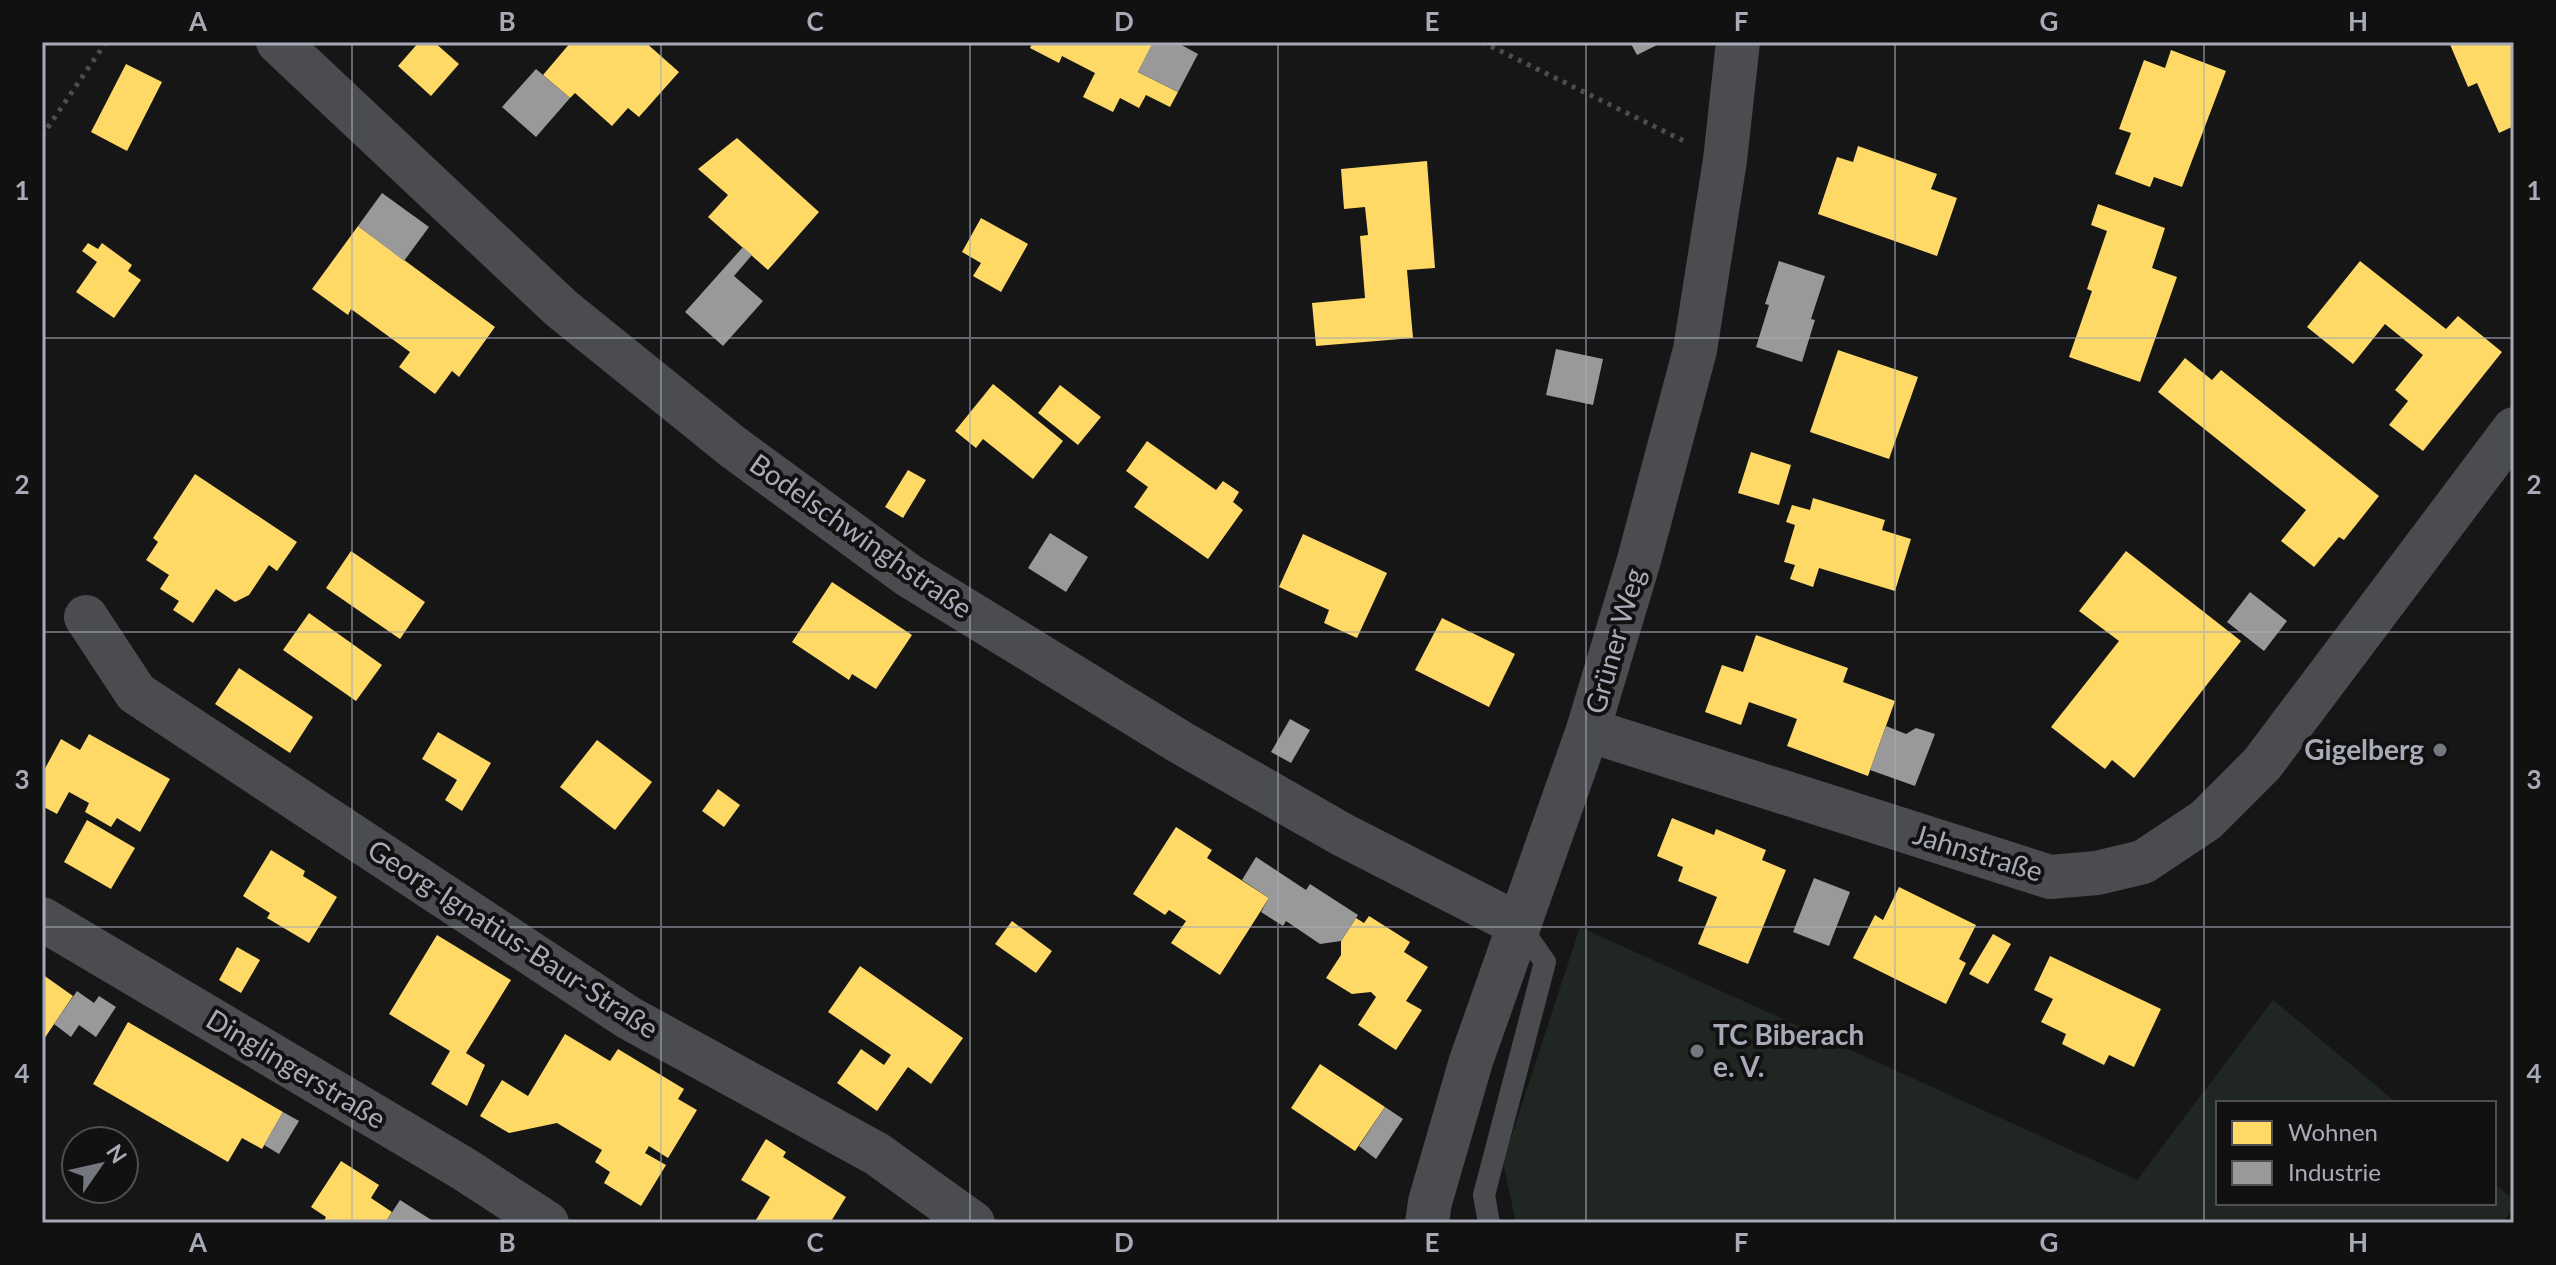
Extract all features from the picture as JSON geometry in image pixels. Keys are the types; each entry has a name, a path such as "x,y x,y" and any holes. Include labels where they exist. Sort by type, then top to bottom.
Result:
{"street":[{"name":"Bodelschwinghstraße","path":"278,42 562,309 733,447 908,575 1207,757 1343,835 1519,925"},
{"name":"Grüner Weg","path":"1427,1223 1430,1202 1471,1061 1588,730 1639,560 1695,350 1725,160 1738,42"},
{"name":"Jahnstraße","path":"1588,730 2050,877 2097,873 2143,862 2206,820 2262,764 2514,429"},
{"name":"Georg-Ignatius-Baur-Straße","path":"86,617 136,693 629,1018 877,1154 973,1223"},
{"name":"Dinglingerstraße","path":"42,919 464,1169 547,1223"}],"lane":[{"path":"1489,1223 1484,1195 1545,962 1519,925"}],"path":[{"path":"42,136 106,42"},
{"path":"1482,42 1725,160"}],"shaded area":[{"name":"TC Biberach e. V.","path":"1580,927 2137,1180 2273,1000 2395,1101 2216,1101 2216,1205 2496,1205 2496,1185 2514,1200 2514,1208 2502,1223 1516,1223 1503,1162"}],"building: Wohnen":[{"path":"419,42 434,42 459,64 431,96 398,66"},
{"path":"571,42 645,42 679,72 639,117 628,108 612,126 575,93 570,98 543,75"},
{"path":"1033,42 1146,42 1152,45 1138,72 1178,92 1170,107 1146,95 1139,108 1120,98 1113,112 1083,97 1095,73 1062,56 1059,63 1030,48"},
{"path":"2449,42 2514,42 2514,126 2499,133 2477,83 2468,87"},
{"path":"2171,50 2226,71 2182,187 2154,177 2150,187 2115,174 2131,133 2119,129 2144,60 2165,68"},
{"path":"126,64 162,82 127,151 91,132"},
{"path":"737,138 819,212 768,270 708,217 728,195 698,169"},
{"path":"1858,146 1937,174 1931,189 1957,198 1937,256 1818,214 1837,157 1853,162"},
{"path":"1427,161 1435,268 1407,270 1413,338 1316,346 1312,303 1365,298 1360,236 1368,235 1365,207 1344,209 1341,169"},
{"path":"2098,204 2165,228 2152,268 2177,277 2140,382 2069,357 2092,291 2087,289 2107,231 2091,225"},
{"path":"981,218 1028,244 1001,292 973,276 981,263 962,252"},
{"path":"358,226 495,327 459,377 452,371 435,394 399,367 410,352 351,309 348,315 312,289"},
{"path":"88,243 98,249 102,243 132,265 128,271 141,280 114,318 76,292 97,262 82,251"},
{"path":"2360,261 2446,329 2458,316 2502,352 2423,451 2389,425 2408,401 2395,390 2423,355 2385,324 2353,364 2307,327"},
{"path":"1838,350 1918,377 1889,459 1810,432"},
{"path":"2185,358 2212,380 2221,370 2379,496 2344,540 2339,537 2314,567 2281,541 2306,510 2158,392"},
{"path":"993,384 1063,441 1033,479 983,439 976,448 955,431"},
{"path":"1060,385 1101,417 1078,445 1038,413"},
{"path":"1147,441 1216,490 1223,481 1239,492 1233,502 1243,510 1208,559 1134,507 1148,487 1126,471"},
{"path":"1751,452 1791,465 1779,505 1738,493"},
{"path":"908,470 926,480 903,518 885,507"},
{"path":"195,474 297,542 277,571 269,565 249,595 235,602 216,589 193,623 173,610 179,601 160,589 169,575 146,560 158,542 153,538"},
{"path":"1813,498 1885,520 1882,530 1911,539 1895,591 1819,568 1813,587 1790,579 1795,565 1784,562 1795,525 1786,522 1792,505 1810,510"},
{"path":"1303,534 1387,573 1357,638 1324,623 1329,610 1279,587"},
{"path":"351,551 425,602 400,639 326,588"},
{"path":"2126,551 2241,641 2134,778 2112,760 2105,769 2051,727 2119,641 2079,611"},
{"path":"832,582 912,635 876,689 852,674 849,680 792,642"},
{"path":"309,613 382,665 356,701 283,650"},
{"path":"1442,618 1515,654 1489,707 1415,670"},
{"path":"1756,635 1848,668 1843,682 1895,701 1868,776 1787,746 1797,719 1749,702 1741,725 1705,712 1722,665 1743,672"},
{"path":"239,668 313,717 290,753 215,704"},
{"path":"438,732 491,763 462,811 445,800 457,780 422,759"},
{"path":"89,734 170,779 140,832 117,818 111,827 85,812 89,803 69,792 57,814 42,806 42,774 61,739 80,750"},
{"path":"597,740 652,782 615,830 560,787"},
{"path":"718,789 740,805 724,827 702,811"},
{"path":"1672,818 1714,835 1716,829 1766,850 1762,860 1786,870 1748,964 1698,944 1717,897 1678,881 1683,867 1657,856"},
{"path":"87,820 135,848 111,889 64,862"},
{"path":"1176,827 1212,850 1207,858 1269,898 1220,975 1171,943 1186,921 1169,910 1165,915 1133,894"},
{"path":"271,850 305,871 303,876 337,897 309,943 267,918 270,913 243,896"},
{"path":"1899,887 1976,925 1959,959 1966,963 1946,1004 1853,958 1875,915 1883,920"},
{"path":"1369,916 1410,942 1404,952 1428,967 1406,1001 1422,1010 1396,1050 1358,1025 1376,997 1371,992 1352,994 1326,978 1341,955 1341,941 1356,918 1364,923"},
{"path":"1012,921 1052,951 1036,973 995,944"},
{"path":"1993,934 2011,944 1988,984 1969,974"},
{"path":"437,935 511,980 466,1053 485,1065 467,1106 431,1084 450,1051 389,1014"},
{"path":"237,947 260,960 241,993 219,980"},
{"path":"2050,956 2161,1009 2134,1067 2109,1055 2104,1065 2062,1044 2066,1034 2041,1022 2053,999 2034,990"},
{"path":"860,966 963,1038 931,1084 908,1067 877,1111 837,1083 861,1049 884,1065 891,1055 828,1012"},
{"path":"42,974 73,996 42,1042"},
{"path":"128,1022 283,1112 262,1149 242,1138 228,1162 93,1084"},
{"path":"565,1034 610,1061 618,1049 684,1089 678,1099 697,1110 668,1158 649,1146 645,1153 666,1165 641,1206 604,1183 610,1172 595,1162 602,1150 557,1123 509,1133 480,1116 502,1080 528,1096"},
{"path":"1320,1064 1385,1107 1355,1151 1291,1108"},
{"path":"766,1139 786,1152 783,1157 846,1197 830,1223 754,1223 770,1197 741,1180"},
{"path":"341,1161 379,1185 371,1198 392,1212 385,1223 323,1223 326,1217 311,1207"}],"building: Industrie":[{"path":"1153,42 1176,42 1198,54 1178,92 1138,72"},
{"path":"1630,42 1663,42 1637,55"},
{"path":"536,69 570,98 536,137 502,107"},
{"path":"382,193 429,227 404,261 358,226"},
{"path":"743,247 752,255 734,276 763,301 723,346 685,312"},
{"path":"1779,261 1825,276 1811,319 1815,320 1802,362 1756,347 1769,305 1765,304"},
{"path":"1556,349 1603,359 1593,405 1546,395"},
{"path":"1050,533 1088,557 1066,592 1028,568"},
{"path":"2250,592 2287,621 2264,651 2227,622"},
{"path":"1290,719 1310,730 1291,763 1271,752"},
{"path":"1886,726 1906,734 1916,728 1935,734 1915,786 1870,770"},
{"path":"1256,857 1306,890 1310,884 1358,915 1341,941 1320,944 1286,921 1283,926 1261,912 1269,898 1242,880"},
{"path":"1814,878 1850,892 1829,946 1793,932"},
{"path":"77,991 94,1003 99,996 116,1007 96,1037 79,1025 71,1037 54,1024"},
{"path":"1385,1107 1403,1119 1376,1159 1359,1146"},
{"path":"283,1112 299,1121 279,1154 264,1145"},
{"path":"400,1200 433,1221 385,1223"}],"place":[{"name":"Gigelberg","path":"2440,750"},
{"name":"TC Biberach e. V.","path":"1697,1051"}]}
